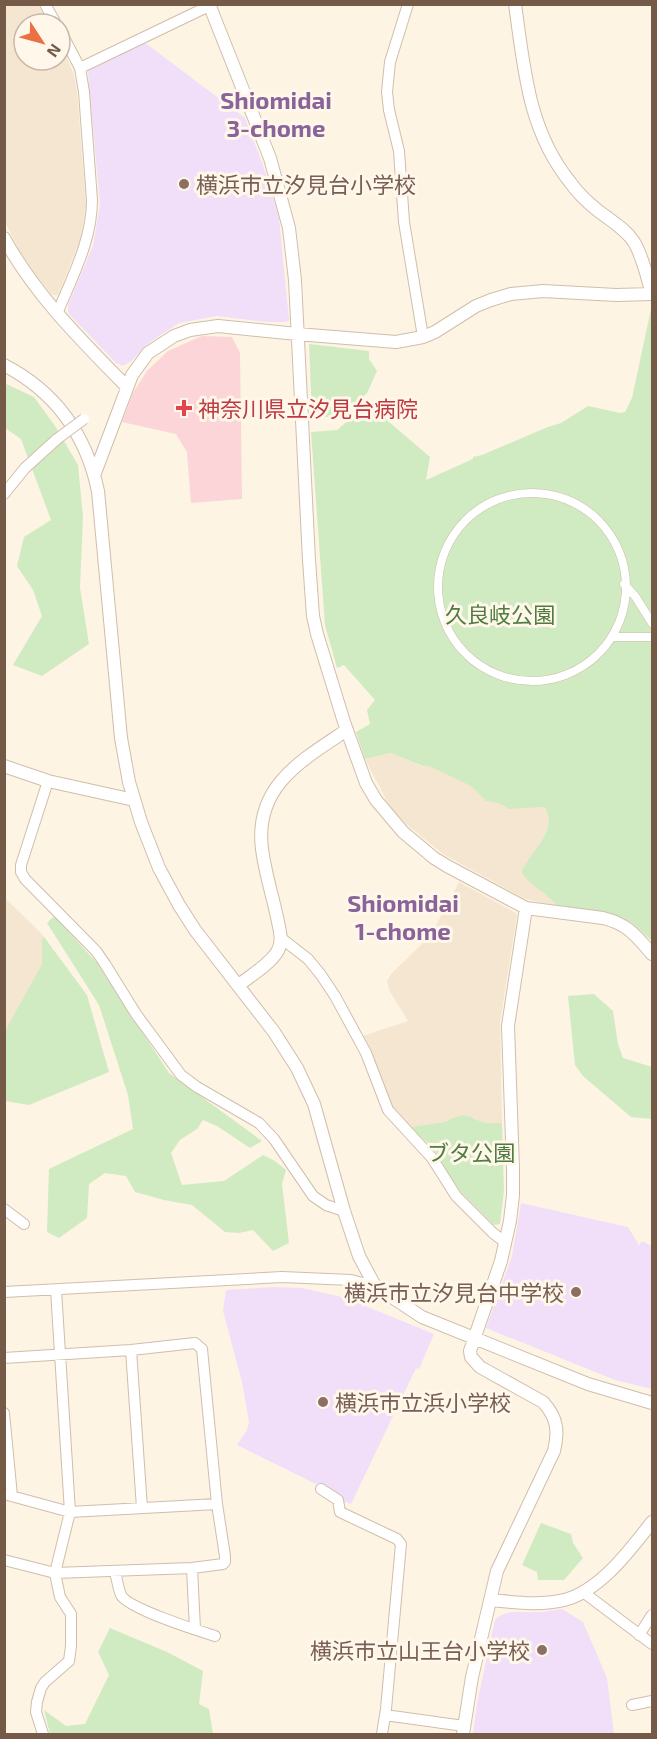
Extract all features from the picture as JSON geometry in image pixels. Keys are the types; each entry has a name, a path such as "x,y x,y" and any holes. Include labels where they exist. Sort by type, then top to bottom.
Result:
{"street":[{"path":"408,4 390,62 387,92 399,151 404,222 423,337"},
{"path":"94,473 132,375 148,353 174,336 190,330 218,326 396,342 423,337 451,323 476,306 511,294 543,291 616,295 652,294 633,240 570,183 542,138 528,94 514,4"},
{"path":"80,68 209,5 267,150 289,228 293,254 313,616 347,730 366,783 375,800 418,846 447,866 526,908 614,921 631,930 652,954"},
{"path":"57,314 85,247 92,216 90,156 84,92 80,68 72,53"},
{"path":"4,238 19,264 57,314 127,387"},
{"path":"4,365 41,389 61,409 79,437 94,473 98,491 121,738 134,800 148,841 169,888 195,930 274,1032 297,1068 314,1104 359,1256 375,1286"},
{"path":"4,494 25,468 57,439 84,419"},
{"path":"528,490 547,492 581,506 598,520 612,540 621,566 624,584 623,606 613,638 583,670 569,677 541,684 502,678 474,659 454,637 446,617 440,578 446,550 453,535 472,512 483,503 513,492 528,490"},
{"path":"624,584 635,596 652,623"},
{"path":"613,638 652,637"},
{"path":"239,986 278,952 281,938 262,850 261,836 265,809 280,781 303,760 347,730"},
{"path":"4,766 48,781 134,800"},
{"path":"48,781 21,865 21,873 25,879 96,951 136,1014 181,1075 197,1087 259,1123 274,1139 313,1196 326,1205 344,1211"},
{"path":"385,1715 463,1730 472,1677 497,1571 554,1451 557,1438 557,1428 549,1409 543,1402 474,1363 470,1351 506,1243 513,1195 508,1026 526,908"},
{"path":"281,938 308,959 335,996 366,1053 388,1110 432,1158 456,1196 506,1243"},
{"path":"4,1209 24,1224"},
{"path":"4,1292 282,1277 351,1280 375,1286 422,1317 588,1384 652,1403"},
{"path":"43,1734 36,1712 39,1695 45,1682 69,1661 71,1646 71,1614 60,1597 55,1573 70,1512 57,1290"},
{"path":"4,1358 195,1344 202,1349 225,1562 219,1565 192,1568 55,1573 4,1560"},
{"path":"131,1350 142,1508"},
{"path":"4,1413 8,1495 70,1512 217,1504"},
{"path":"321,1490 338,1500 340,1512 397,1539 401,1544 382,1734"},
{"path":"490,1600 551,1602 582,1592 603,1577 652,1522"},
{"path":"192,1568 195,1629"},
{"path":"115,1572 121,1595 125,1599 166,1619 215,1636"},
{"path":"582,1592 652,1644"},
{"path":"639,1635 652,1615"},
{"path":"632,1705 652,1701"}],"shaded area":[{"path":"4,5 38,5 42,12 12,12 12,72 72,70 77,92 86,205 81,238 58,295 52,295 32,270 5,222"},
{"name":"横浜市立汐見台小学校","path":"144,42 245,118 263,165 279,218 289,320 287,322 267,322 217,316 179,323 150,342 123,366 116,363 68,313 68,305 93,246 100,204 88,72"},
{"name":"神奈川県立汐見台病院","path":"202,336 232,337 240,353 242,499 191,503 187,452 176,434 122,422 133,393 147,371 168,351"},
{"path":"390,753 422,766 436,765 505,803 543,806 549,817 548,826 543,839 522,871 552,898 556,905 523,898 443,854 404,822 391,809 365,759"},
{"path":"459,882 517,915 500,1022 502,1123 479,1121 467,1115 445,1122 410,1127 393,1113 360,1037 408,1021 389,990 387,981 434,929"},
{"path":"4,897 41,933 51,947 4,1036"},
{"name":"横浜市立汐見台中学校","path":"521,1203 628,1227 639,1245 642,1241 652,1246 652,1389 615,1380 486,1328 512,1256"},
{"name":"横浜市立浜小学校","path":"302,1288 346,1298 434,1334 419,1369 416,1368 351,1504 345,1502 337,1494 237,1445 247,1430 249,1422 242,1382 223,1311 226,1290"},
{"name":"横浜市立山王台小学校","path":"562,1609 583,1622 607,1678 614,1734 473,1734 477,1703 495,1620 511,1612"}],"green space":[{"name":"久良岐公園","path":"652,308 652,941 632,923 622,918 572,910 566,906 556,905 527,880 522,871 542,840 548,824 548,815 544,807 509,809 499,803 486,801 465,783 429,766 423,766 390,753 365,759 356,732 370,724 367,710 375,700 344,665 337,668 325,625 311,432 337,430 368,404 430,457 426,480 473,457 561,423 588,406 625,412 632,398"},
{"path":"309,344 369,351 369,359 377,371 367,393 340,417 312,417"},
{"path":"4,383 34,397 55,426 78,465 83,517 80,588 89,644 42,676 13,665 42,616 33,590 17,566 24,537 51,520 21,439 5,428"},
{"path":"54,916 97,963 169,1073 262,1141 250,1148 217,1126 203,1120 197,1129 180,1140 171,1153 182,1185 224,1181 263,1155 275,1161 286,1170 282,1184 289,1243 273,1251 253,1230 239,1233 225,1232 192,1205 135,1192 126,1176 105,1173 89,1184 87,1218 59,1238 47,1232 49,1169 133,1129 128,1095 99,1005 47,923"},
{"path":"44,937 87,995 109,1072 29,1105 5,1101 5,1031 42,964 42,939"},
{"path":"594,994 613,1011 618,1044 623,1058 652,1067 652,1119 631,1117 583,1076 575,1065 568,996"},
{"name":"ブタ公園","path":"463,1115 483,1122 502,1123 504,1191 500,1224 494,1225 459,1190 433,1148 410,1127 445,1122"},
{"path":"541,1523 571,1534 573,1543 583,1558 564,1580 538,1580 537,1572 522,1565"},
{"path":"110,1628 167,1652 203,1671 199,1704 209,1709 213,1734 50,1734 44,1710 66,1726 85,1724 109,1675 98,1652"}],"place":[{"name":"横浜市立汐見台小学校","path":"184,184"},
{"name":"神奈川県立汐見台病院","path":"184,408"},
{"name":"横浜市立汐見台中学校","path":"576,1292"},
{"name":"横浜市立浜小学校","path":"323,1402"},
{"name":"横浜市立山王台小学校","path":"542,1650"}],"district":[{"name":"Shiomidai 3-chome","path":"276,113"},
{"name":"Shiomidai 1-chome","path":"403,916"}]}
